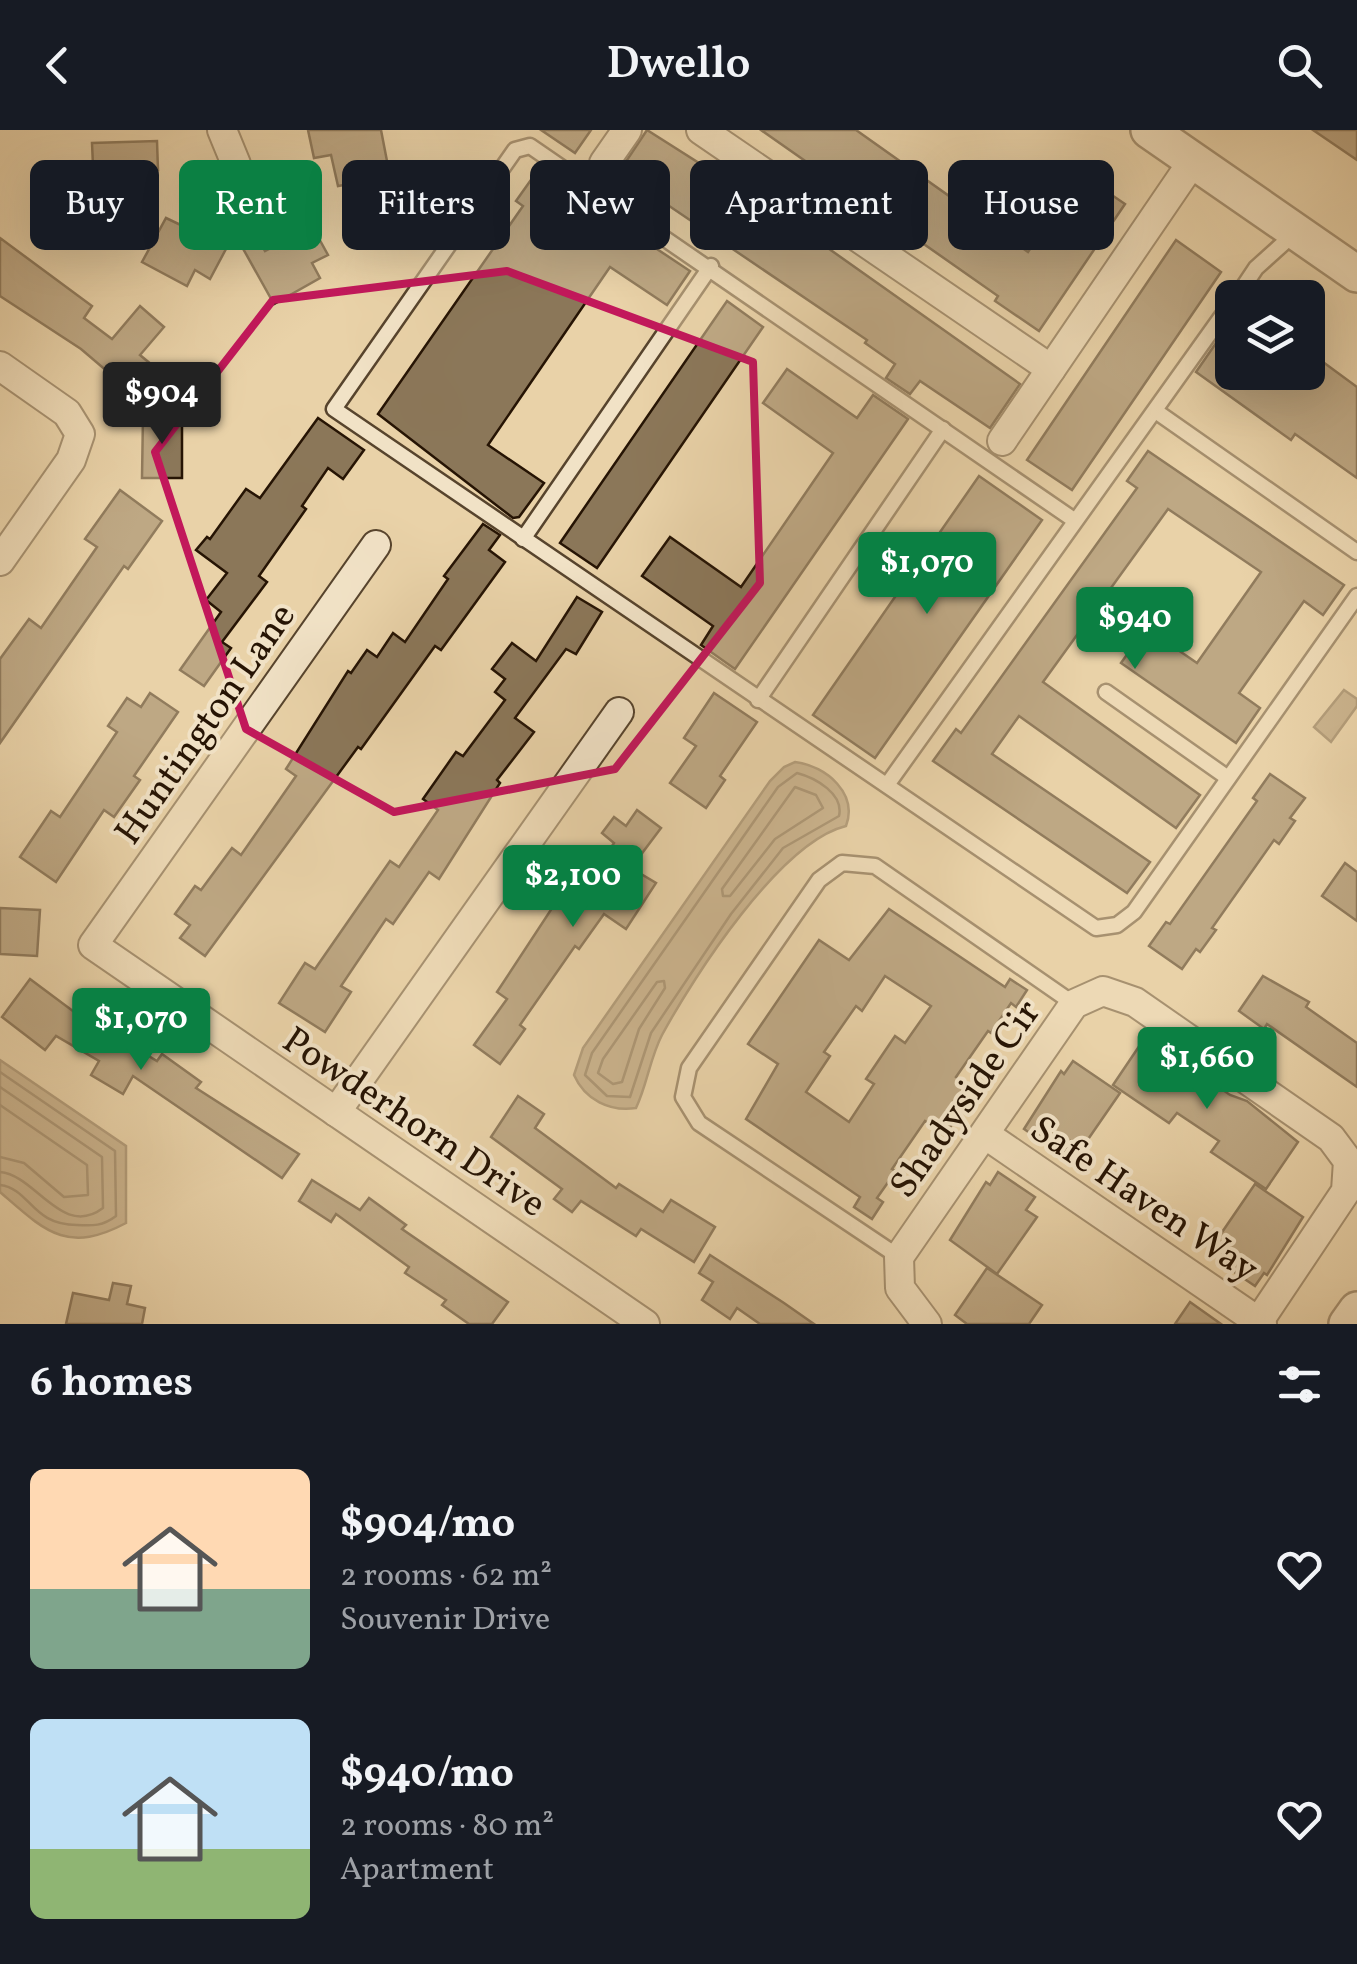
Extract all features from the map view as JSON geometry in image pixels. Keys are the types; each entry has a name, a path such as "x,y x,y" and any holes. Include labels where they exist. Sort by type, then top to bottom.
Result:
{"street":[{"path":"222,130 234,160"},
{"path":"606,160 627,130"},
{"path":"701,130 1052,369"},
{"path":"1149,130 1357,274"},
{"path":"1002,440 1194,160"},
{"path":"0,366 67,413 80,434 71,460 0,560"},
{"name":"Huntington Lane","path":"93,945 376,545"},
{"path":"336,1112 619,712"},
{"name":"Powderhorn Drive","path":"93,945 644,1324"},
{"name":"Shadyside Cir","path":"927,1324 918,1318 900,1288 900,1257 1074,1004 1103,991 1135,1002 1332,1138 1348,1161 1346,1191 1259,1323"},
{"name":"Safe Haven Way","path":"986,1134 1259,1323"},
{"path":"1347,1324 1357,1310"}],"lane":[{"path":"1074,520 711,266 530,146 515,150 334,409 1096,928 1117,925 1134,912 1357,596"},
{"path":"1248,280 1297,231"},
{"path":"523,538 711,266"},
{"path":"887,785 1215,327"},
{"path":"1156,412 1357,552"},
{"path":"758,700 944,428"},
{"path":"1106,692 1228,778"},
{"path":"900,1257 699,1124 683,1097 690,1068 700,1052 820,880 842,864 875,866 1074,1004"}],"highlighted area":[{"path":"507,271 753,362 760,583 615,769 394,812 246,729 155,452 273,300"}],"water":[{"path":"1344,690 1357,699 1357,706 1331,742 1314,727"},
{"path":"795,762 818,769 837,784 848,803 846,826 820,837 794,857 741,914 662,1035 636,1108 617,1108 599,1102 574,1075 583,1048 770,781"},
{"path":"0,1060 126,1146 126,1223 87,1237 57,1234 0,1192"}],"building":[{"path":"308,130 381,130 387,160 342,160 342,185 338,186 331,155 314,158"},
{"path":"541,130 591,130 575,153"},
{"path":"647,130 694,160 690,160 690,220 670,207 670,160 627,160"},
{"path":"761,130 856,130 898,160 804,160"},
{"path":"1313,130 1357,130 1357,160"},
{"path":"157,141 158,160 93,160 92,143"},
{"path":"530,181 530,250 658,250 690,271 667,305 610,267 488,445 544,483 519,517 513,518 378,414 492,250 510,250 510,225 523,206 516,201"},
{"path":"928,181 948,195 948,250 1094,250 1039,331 995,301 998,296 928,247"},
{"path":"1114,196 1125,204 1114,220"},
{"path":"166,218 179,224 179,250 225,250 210,279 195,270 187,286 142,262 149,250 159,250 159,231"},
{"path":"0,238 92,306 84,318 112,339 140,306 164,327 140,355 164,375 142,401 81,349 0,296"},
{"path":"1176,240 1221,272 1072,490 1027,460"},
{"path":"322,244 328,255 312,263 320,278 274,304 244,250 322,250"},
{"path":"734,250 831,250 1020,384 990,428 920,381 910,394 886,378 895,364 865,343 867,340"},
{"path":"727,301 763,327 597,568 560,543"},
{"path":"1215,345 1215,386 1196,372"},
{"path":"1325,363 1357,387 1357,478 1295,434 1291,440 1221,390 1325,390"},
{"path":"787,369 857,418 873,395 908,419 735,669 701,645 713,626 642,576 670,537 741,587 833,453 763,403"},
{"path":"143,416 182,416 182,478 142,478"},
{"path":"318,418 364,450 343,479 328,468 302,506 306,509 259,576 267,582 222,642 231,648 204,686 180,670 221,612 206,600 227,573 196,550 207,537 210,539 246,489 260,498"},
{"path":"1148,451 1344,585 1323,615 1304,601 1239,693 1260,708 1236,743 1121,663 1146,628 1197,663 1261,572 1168,509 1043,682 1200,795 1176,828 1019,716 992,754 1150,862 1127,893 933,761 956,729 961,733 1137,488 1127,481"},
{"path":"979,476 1042,520 875,758 813,715"},
{"path":"120,490 162,521 128,569 124,566 0,743 0,659 29,619 41,628 97,547 85,539"},
{"path":"483,524 500,535 489,550 505,562 441,650 435,646 361,749 358,747 205,956 180,938 190,925 175,914 195,886 201,890 232,848 241,855 296,776 286,769 348,671 351,673 367,650 377,657 393,633 405,642 448,579 444,576"},
{"path":"577,597 602,612 576,654 566,649 515,718 534,732 497,780 500,783 439,879 429,872 393,924 386,919 341,986 351,992 325,1032 279,1003 305,963 315,969 390,861 399,867 438,810 423,799 456,752 463,756 505,700 495,692 505,679 492,669 512,643 536,661"},
{"path":"150,693 178,712 134,776 140,780 114,817 104,810 56,882 20,857 51,811 60,817 117,732 108,726 127,698 141,707"},
{"path":"714,693 757,722 720,776 725,780 706,808 670,783 696,746 684,738"},
{"path":"1270,774 1305,798 1290,818 1295,821 1279,844 1274,840 1212,928 1216,930 1182,969 1149,946 1166,922 1170,924 1257,801 1253,798"},
{"path":"637,810 661,828 631,868 656,883 626,929 604,914 579,949 575,946 520,1025 525,1029 500,1064 474,1045 507,999 497,992 560,896 574,905 614,843 602,833 614,817 626,826"},
{"path":"1345,863 1357,872 1357,921 1322,896"},
{"path":"0,908 40,910 37,956 0,954"},
{"path":"889,909 1005,987 1010,979 1027,990 1016,1007 1011,1003 991,1033 988,1031 956,1077 969,1086 965,1092 971,1096 949,1129 942,1124 938,1130 925,1121 892,1169 896,1171 877,1198 883,1202 872,1219 854,1207 860,1197 746,1119 778,1064 748,1044 819,940 849,960","holes":["885,976 931,1006 905,1043 895,1036 866,1079 874,1084 849,1122 806,1092 830,1056 824,1052 856,1006 862,1011"]},
{"path":"1263,976 1309,1002 1306,1007 1357,1043 1357,1087 1267,1024 1264,1029 1239,1011"},
{"path":"30,979 97,1029 99,1026 157,1061 162,1054 201,1082 196,1088 299,1154 282,1178 133,1076 123,1094 91,1075 99,1061 56,1036 45,1050 2,1017"},
{"path":"1146,1036 1230,1095 1247,1101 1298,1142 1266,1189 1211,1152 1219,1141 1177,1113 1169,1123 1113,1085"},
{"path":"1073,1061 1120,1093 1082,1148 1071,1141 1061,1155 1024,1129 1061,1071 1064,1074"},
{"path":"518,1096 544,1114 535,1128 616,1188 619,1184 663,1212 671,1200 715,1227 694,1262 641,1229 636,1236 581,1201 572,1212 554,1199 562,1189 491,1137"},
{"path":"998,1172 1035,1197 1026,1210 1037,1217 997,1274 950,1240 986,1182 990,1185"},
{"path":"312,1180 360,1210 369,1198 406,1225 402,1229 508,1302 492,1324 469,1324 442,1305 446,1300 405,1273 409,1267 336,1214 331,1222 299,1201"},
{"path":"1255,1184 1303,1217 1267,1275 1264,1273 1255,1286 1218,1261 1227,1248 1216,1241"},
{"path":"710,1255 814,1324 760,1324 737,1308 730,1319 702,1300 713,1282 699,1273"},
{"path":"987,1268 1042,1305 1029,1324 967,1324 955,1315"},
{"path":"113,1283 131,1286 127,1304 145,1308 142,1324 66,1324 73,1293 109,1300"},
{"path":"1190,1302 1221,1324 1175,1324"}]}
